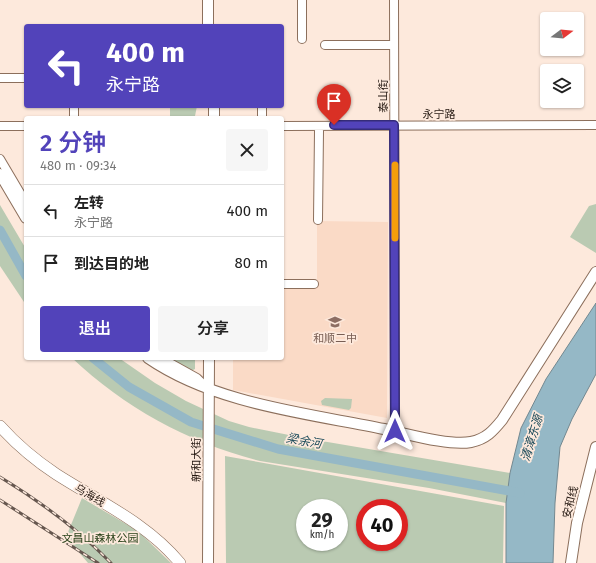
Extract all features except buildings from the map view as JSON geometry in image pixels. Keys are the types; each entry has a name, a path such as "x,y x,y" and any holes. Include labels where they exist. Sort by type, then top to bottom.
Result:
{"highway":[{"name":"乌海线","path":"0,426 19,445 43,464 142,528 162,544 180,563"}],"main road":[{"path":"208,0 208,24"},
{"path":"214,0 214,24"},
{"path":"0,174 24,215"},
{"path":"151,360 170,372 212,390 299,412 441,440 466,442 479,440 490,434 502,420 596,272"},
{"name":"新和大街","path":"209,360 212,390"},
{"name":"新和大街","path":"208,563 211,408 214,360"},
{"name":"安和线","path":"570,563 577,523 596,447"},
{"name":"新和大街","path":"211,448 214,563"}],"street":[{"path":"302,0 302,39"},
{"name":"泰山街","path":"394,0 395,431"},
{"path":"325,46 394,45"},
{"path":"0,78 24,78"},
{"name":"永宁路","path":"284,131 596,125"},
{"path":"0,126 24,126"},
{"name":"永宁路","path":"284,126 596,130"},
{"path":"318,131 318,220"},
{"path":"0,132 24,132"},
{"path":"0,159 24,200"},
{"path":"284,284 314,284"},
{"path":"165,360 197,378 212,390"}],"shaded area":[{"name":"和顺二中","path":"317,221 388,222 387,418 233,390 233,360 284,360 284,286 317,286"}],"green space":[{"path":"170,108 197,108 195,116 170,116"},
{"path":"596,204 596,253 570,237 589,206"},
{"path":"0,205 24,246 24,302 0,266"},
{"path":"74,360 122,360 155,383 186,401 229,421 249,427 304,438 510,473 506,503 429,488 260,461 208,444 159,422 114,393"},
{"path":"171,360 195,360 195,369 191,371"},
{"path":"325,398 352,399 351,408 349,410 322,405 321,401"},
{"path":"225,456 504,506 503,563 226,563"},
{"name":"文昌山森林公园","path":"82,498 138,531 171,563 88,563 66,537"}],"water":[{"name":"清漳东源","path":"596,303 596,374 572,419 560,447 555,503 553,563 506,563 506,503 510,473 521,428 546,379"}],"waterway":[{"name":"梁余河","path":"0,230 24,272"},
{"name":"梁余河","path":"95,360 129,387 191,422 278,449 520,493"}],"railway":[{"path":"0,477 30,496 72,527 111,563"},
{"path":"0,500 98,563"}],"slow traffic":[{"path":"395,165 395,238"}],"place":[{"name":"和顺二中","path":"335,322"}],"route":[{"path":"334,125 394,125 395,431"}]}
